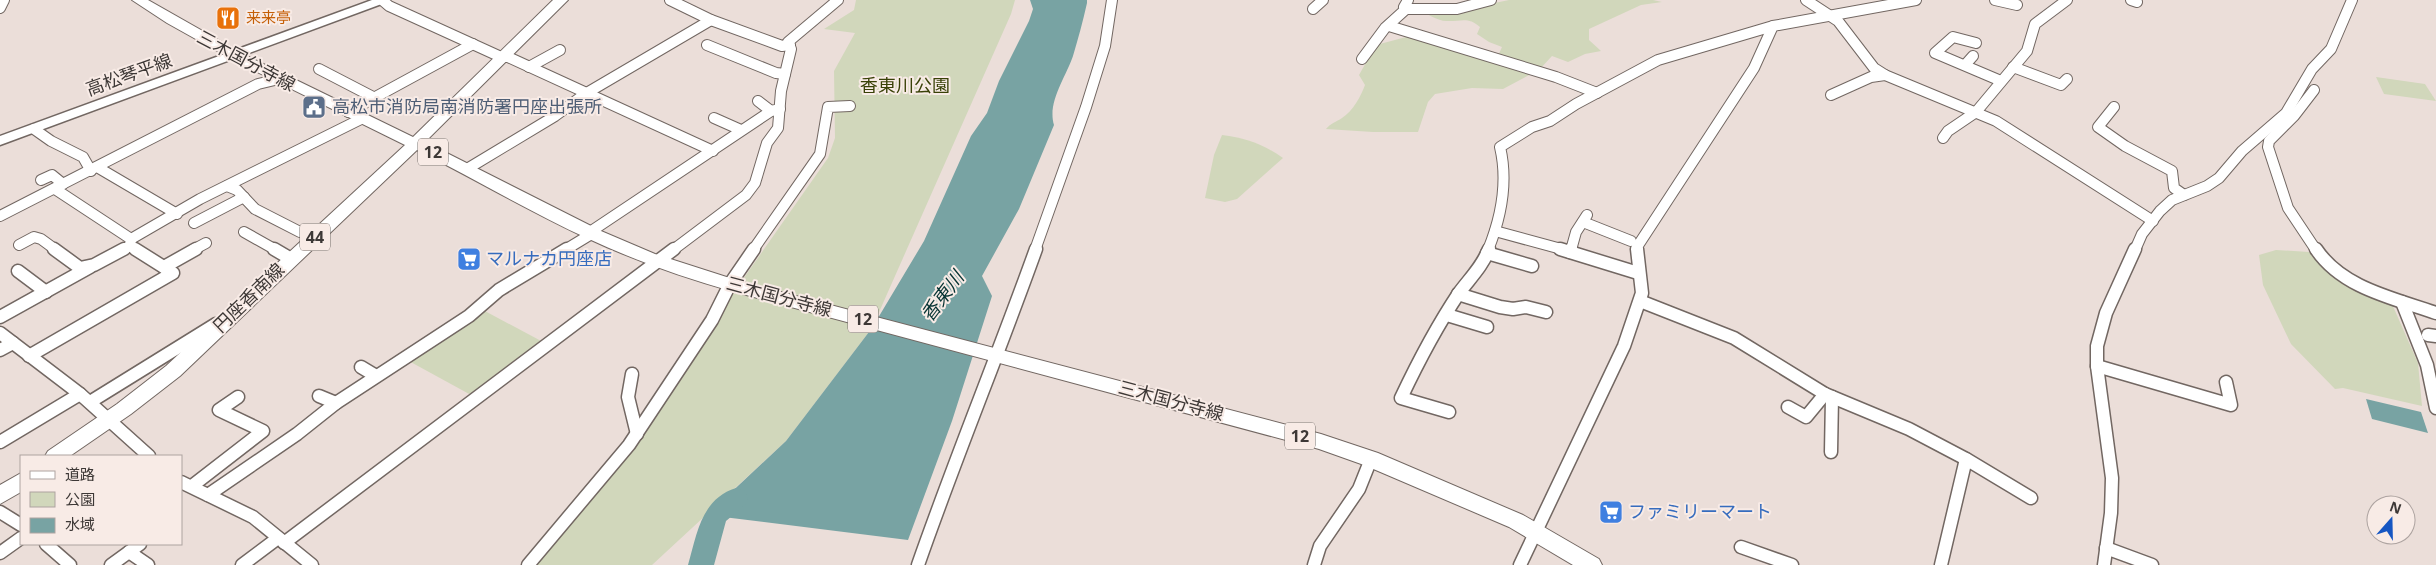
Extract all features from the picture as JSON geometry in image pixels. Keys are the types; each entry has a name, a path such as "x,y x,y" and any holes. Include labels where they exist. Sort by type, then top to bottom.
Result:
{"main road":[{"name":"三木国分寺線","path":"139,0 233,56 278,79 414,143 592,233 659,262 733,285 1321,442 1371,459 1508,518 1591,565"},
{"name":"高松琴平線","path":"0,141 383,0"},
{"name":"円座香南線","path":"56,455 159,383 414,143 561,0"},
{"path":"0,496 20,482"}],"street":[{"path":"0,8 4,0"},
{"path":"383,0 389,6 501,57 529,67 713,151"},
{"path":"670,0 711,20 782,46 790,45"},
{"path":"242,565 281,541 659,262 746,195 755,183 767,143 778,128 776,110 785,74 790,45 788,42 838,0"},
{"path":"918,565 1086,107 1105,46 1112,0"},
{"path":"1313,10 1323,0"},
{"path":"1362,59 1385,28 1389,26 1407,5 1457,9 1491,0"},
{"path":"1806,0 1830,16 1849,33 1874,68 1884,75 1996,121 2153,221"},
{"path":"1449,412 1401,398 1416,365 1458,294 1480,268 1496,232 1504,166 1500,147 1658,60 1773,26 1916,0"},
{"path":"1996,0 2017,5"},
{"path":"1943,138 1948,132 1976,112 2027,51 2036,24 2067,0"},
{"path":"2104,565 2112,478 2097,366 2097,346 2106,313 2142,234 2172,200 2207,186 2219,178 2242,151 2290,115 2312,69 2331,49 2352,0"},
{"path":"467,170 555,116 585,94 680,40 711,20"},
{"path":"1389,26 1556,77 1597,93"},
{"path":"1520,565 1624,346 1640,301 1642,286 1638,273 1637,247 1754,68 1773,26"},
{"path":"1976,43 1953,37 1935,53 2002,81"},
{"path":"0,317 94,265 177,214 227,186 242,180 354,116 375,98 473,44"},
{"path":"707,45 776,73 785,74"},
{"path":"529,67 560,50"},
{"path":"1965,66 1973,56"},
{"path":"2013,67 2061,85 2067,79"},
{"path":"319,69 375,98"},
{"path":"1832,95 1871,77 1884,75"},
{"path":"0,216 258,84 278,79"},
{"path":"2314,90 2290,115 2270,141 2268,147 2288,208 2316,250 2337,272 2367,289 2436,313"},
{"path":"758,102 776,110"},
{"path":"528,565 638,434 733,285 820,154 824,145 828,108 850,106"},
{"path":"2114,107 2098,127 2125,146 2172,171 2174,188 2184,195"},
{"path":"208,495 297,434 336,403 469,316 499,290 592,233 741,130 776,110"},
{"path":"714,118 741,130"},
{"path":"34,129 51,141 83,157 94,169 157,200 177,214"},
{"path":"29,356 173,273 59,187 52,176 41,180"},
{"path":"227,186 237,190 255,209 300,232 320,232"},
{"path":"194,223 244,197"},
{"path":"1570,252 1576,232 1585,219 1631,241"},
{"path":"244,232 291,258"},
{"path":"1496,232 1638,273"},
{"path":"19,245 34,237 42,238 80,268 94,265"},
{"path":"164,267 206,243"},
{"path":"1487,253 1532,266"},
{"path":"18,271 46,292"},
{"path":"1458,294 1500,307 1513,309 1526,307 1546,312"},
{"path":"1640,301 1734,338 1829,396 1909,429 1966,459 2031,498"},
{"path":"2402,302 2430,365 2436,408"},
{"path":"1447,314 1487,327"},
{"path":"0,442 85,398 231,315"},
{"path":"0,333 85,398 107,420 148,455"},
{"path":"0,350 13,343"},
{"path":"2097,366 2231,405 2226,382"},
{"path":"361,367 376,376"},
{"path":"632,374 628,397 638,434"},
{"path":"319,396 336,403"},
{"path":"1788,407 1806,417 1829,396"},
{"path":"1829,396 1831,452"},
{"path":"238,397 219,410 263,432 186,484 253,517 312,565"},
{"path":"1314,565 1320,546 1358,489 1371,459"},
{"path":"1941,565 1966,459"},
{"path":"0,512 20,524"},
{"path":"0,553 20,539"},
{"path":"47,545 70,565"},
{"path":"1741,546 1792,565"},
{"path":"111,565 135,548 148,565"},
{"path":"2106,548 2152,565"}],"green space":[{"name":"香東川公園","path":"856,0 1015,0 1011,14 872,328 786,441 652,565 535,565 633,448 734,292 828,158 835,138 834,71 855,33 824,29 854,10"},
{"path":"1509,0 1653,0 1662,2 1641,5 1589,29 1589,40 1601,51 1585,54 1568,62 1552,56 1539,70 1497,58 1502,47 1489,42 1477,34 1480,27 1476,24 1464,20 1443,21 1420,10 1480,6"},
{"path":"1410,36 1531,74 1503,89 1472,88 1435,94 1428,102 1418,132 1326,129 1346,115 1359,98 1365,85 1359,75 1376,45"},
{"path":"2376,77 2425,84 2436,101 2384,94"},
{"path":"1222,135 1254,142 1283,158 1237,199 1225,202 1205,198 1214,155"},
{"path":"2276,250 2309,252 2327,271 2346,284 2392,304 2418,363 2422,406 2343,388 2335,389 2291,344 2263,285 2259,255"},
{"path":"483,310 543,342 471,395 407,360"}],"water":[{"path":"1030,0 1087,0 1087,3 1073,56 1055,99 1053,107 1054,125 1019,209 982,276 992,296 952,421 908,540 707,515 786,441 872,328 924,241 971,136 987,113 999,81 1029,21 1033,9"},
{"path":"2366,399 2421,412 2428,433 2372,419"}],"waterway":[{"name":"香東川","path":"701,565 715,516 736,498"}],"place":[{"name":"来来亭","path":"228,18"},
{"name":"高松市消防局南消防署円座出張所","path":"314,107"},
{"name":"マルナカ円座店","path":"469,259"},
{"name":"ファミリーマート","path":"1611,512"}]}
